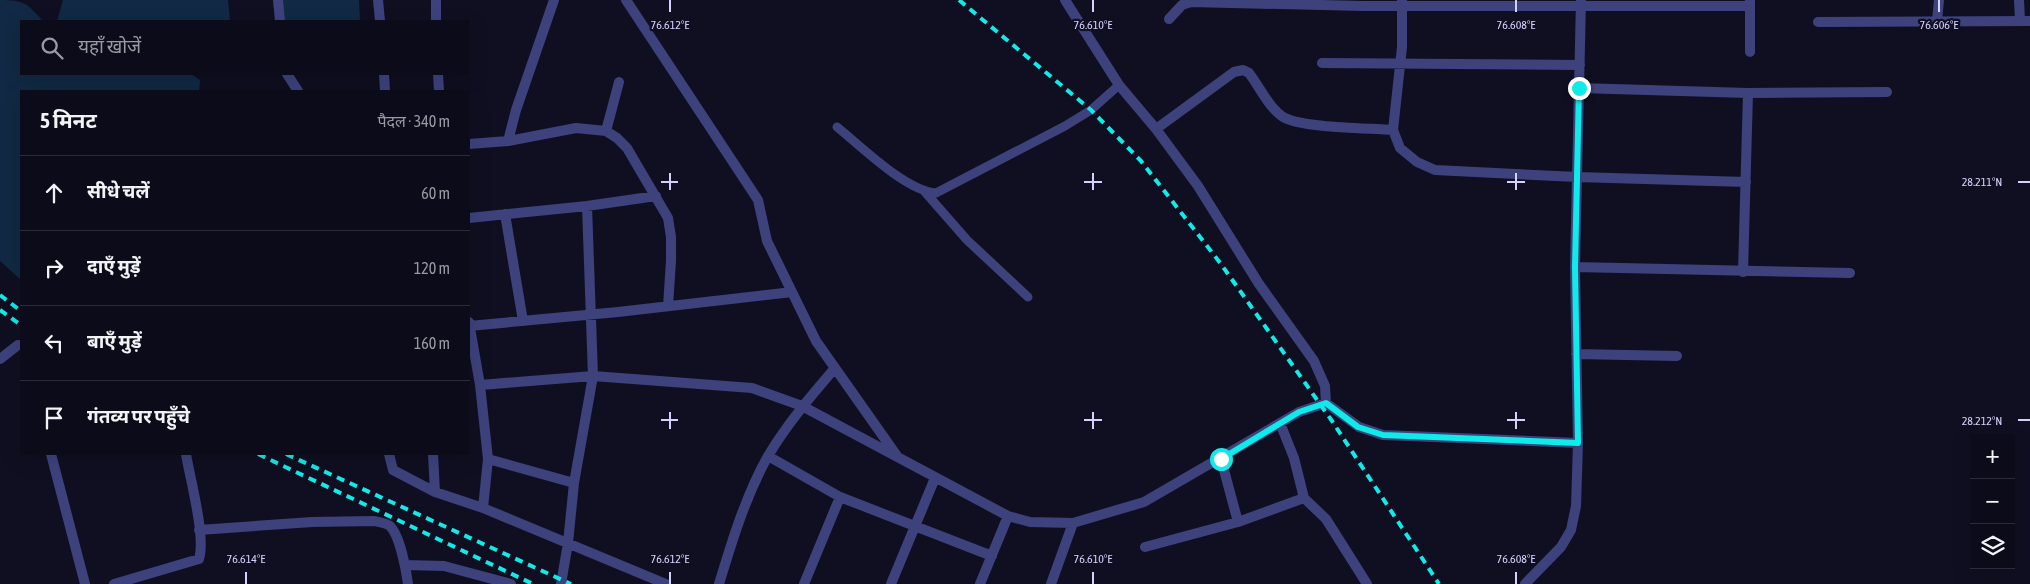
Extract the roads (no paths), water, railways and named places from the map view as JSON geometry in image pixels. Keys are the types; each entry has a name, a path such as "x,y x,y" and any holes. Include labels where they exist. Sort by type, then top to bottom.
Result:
{"street":[{"path":"278,0 280,20"},
{"path":"378,0 380,20"},
{"path":"436,0 436,20"},
{"path":"508,141 516,110 554,0"},
{"path":"626,0 758,200 767,240 816,341 899,459"},
{"path":"1065,0 1119,85 1198,186 1259,284 1314,361 1325,386 1326,403 1358,427 1383,435 1578,443"},
{"path":"1938,20 1939,0"},
{"path":"1818,22 2025,21 2020,0"},
{"path":"1169,19 1186,1 1314,3 1750,3 1750,52"},
{"path":"1402,3 1400,63 1393,130 1400,148 1417,162 1435,170 1577,178 1746,182"},
{"path":"1526,584 1561,548 1571,530 1576,506 1578,443 1575,267 1581,3"},
{"path":"1322,63 1580,65"},
{"path":"1156,130 1234,72 1243,70 1249,73 1284,118 1301,123 1393,130"},
{"path":"288,75 297,90"},
{"path":"384,75 385,90"},
{"path":"438,75 438,90"},
{"path":"606,131 619,82"},
{"path":"1579,88 1748,93 1887,92"},
{"path":"1743,272 1748,93"},
{"path":"470,144 508,141 570,129 606,131 627,148 668,218 671,237 668,306"},
{"path":"470,218 588,206 656,196"},
{"path":"561,584 568,543 574,483 593,376 588,206"},
{"path":"504,214 523,321"},
{"path":"1575,267 1743,272 1850,272"},
{"path":"470,326 592,315 792,292"},
{"path":"470,331 480,385 488,459 483,508"},
{"path":"0,359 18,345"},
{"path":"1576,354 1677,356"},
{"path":"719,584 751,494 768,456 802,406 835,368"},
{"path":"480,385 593,376 752,388 802,406 1008,516 1030,522 1073,523 1144,502 1299,412 1326,403"},
{"path":"1280,423 1294,458 1304,498 1326,519 1367,584"},
{"path":"51,455 85,584"},
{"path":"114,584 199,559 201,551 199,530 186,455"},
{"path":"389,455 393,470 435,492 483,508 666,584"},
{"path":"433,455 435,492"},
{"path":"768,456 840,497 992,556"},
{"path":"488,459 574,483"},
{"path":"1221,459 1238,522"},
{"path":"891,584 935,478"},
{"path":"804,584 840,497"},
{"path":"1146,546 1238,522 1304,498"},
{"path":"980,584 1008,516"},
{"path":"199,530 312,522 374,521 390,526 405,565 408,584"},
{"path":"1051,584 1073,523"},
{"path":"405,565 444,566 511,584"}],"lane":[{"path":"837,127 910,185 925,192 936,193 1065,126 1091,110 1119,85"},
{"path":"925,192 967,240 1028,297"}],"water":[{"path":"0,0 20,2 29,6 42,20 20,20 20,75 192,75 200,80 199,90 20,90 20,279 0,261"},
{"path":"63,0 228,0 230,20 57,20"},
{"path":"276,0 359,0 360,20 277,20"}],"railway":[{"path":"959,0 1091,110 1141,161 1221,264 1332,421 1439,584"},
{"path":"0,295 20,310"},
{"path":"0,310 20,324"},
{"path":"260,455 533,584"},
{"path":"288,455 571,584"}]}
